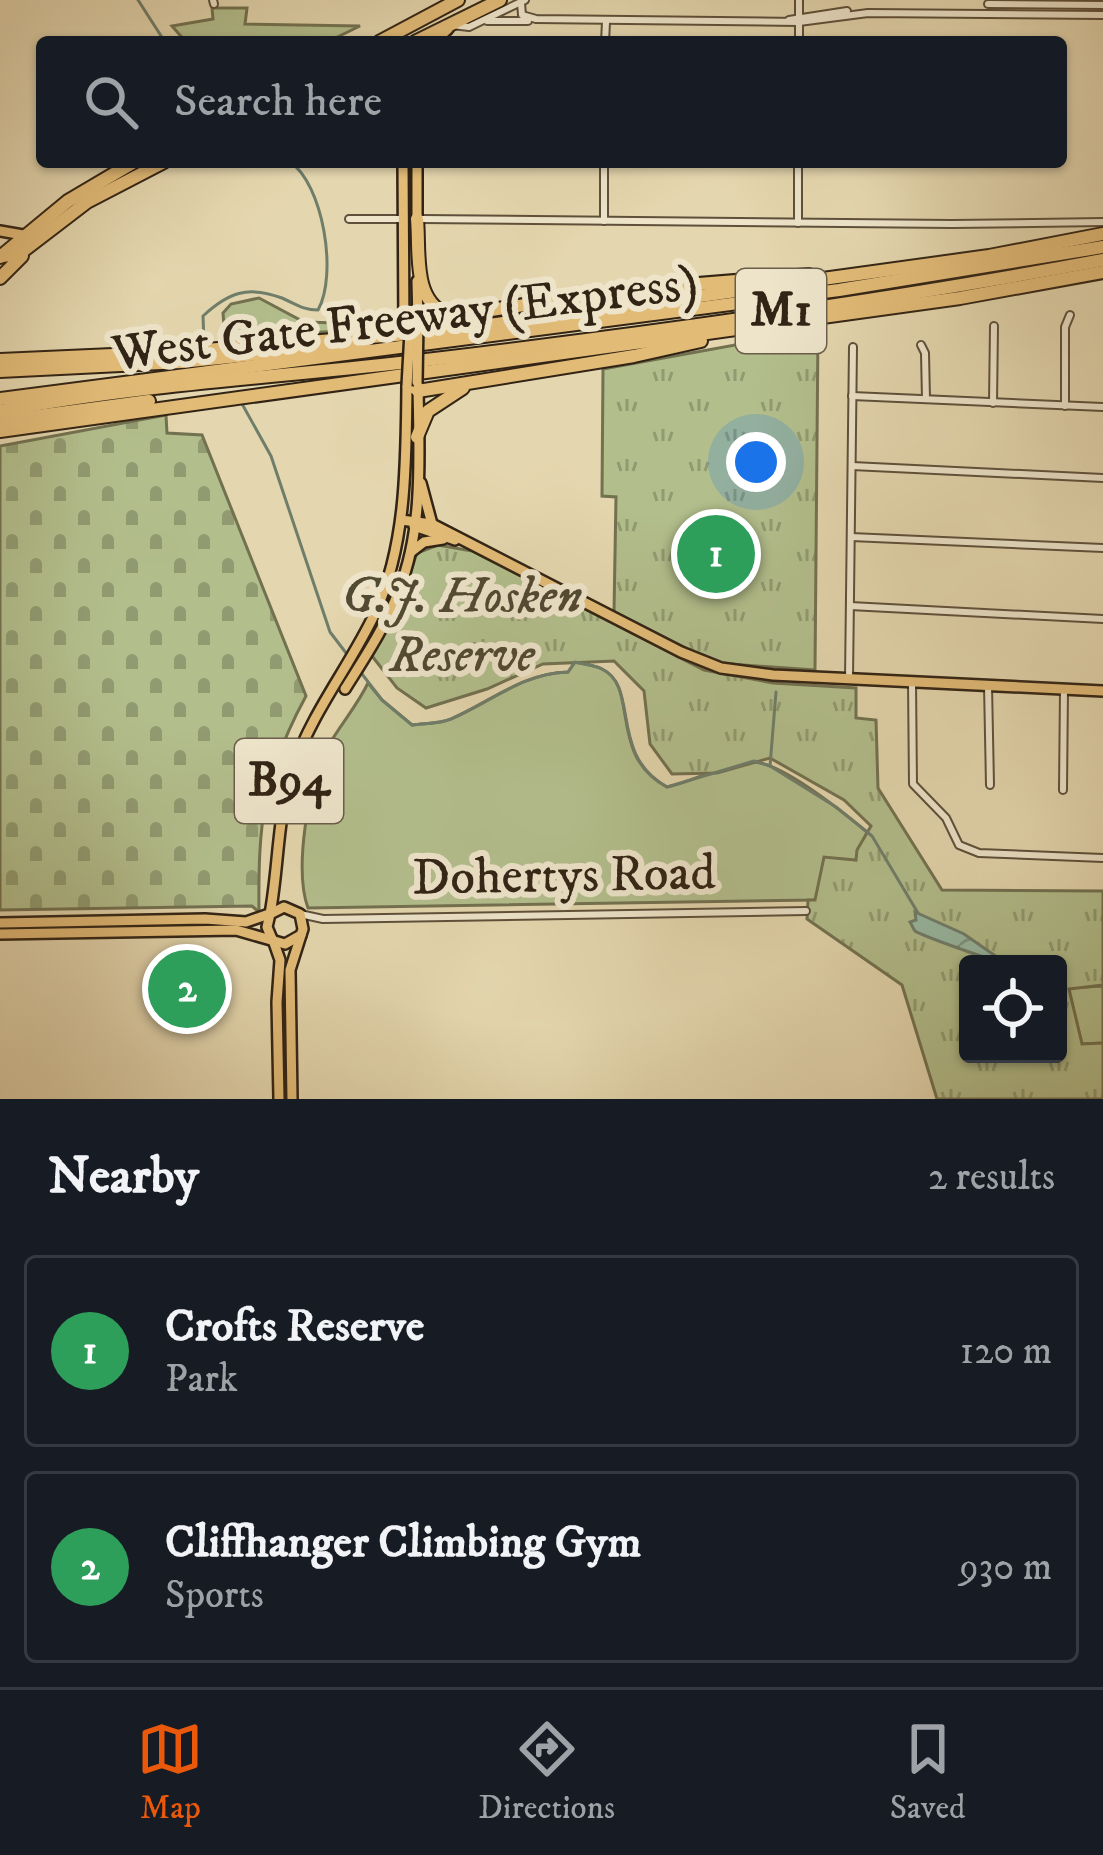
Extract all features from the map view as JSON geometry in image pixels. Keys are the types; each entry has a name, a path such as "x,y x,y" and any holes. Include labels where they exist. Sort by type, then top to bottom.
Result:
{"highway":[{"path":"390,36 458,0"},
{"path":"427,36 500,0"},
{"path":"2,256 125,168"},
{"path":"68,208 151,168"},
{"path":"410,219 424,293 430,306 446,314"},
{"name":"M1","path":"252,372 446,331 989,256 1103,234"},
{"path":"0,278 32,236"},
{"name":"West Gate Freeway (Express)","path":"0,411 115,393 205,394 252,372 839,290 1103,247"},
{"path":"410,328 446,314 624,290 989,256"},
{"name":"West Gate Freeway (Express)","path":"0,395 93,384 183,363 252,372 429,360 912,293 1103,260"},
{"name":"M1","path":"0,360 183,363 252,372 755,327 1103,272"},
{"path":"414,386 634,356 755,327"},
{"path":"0,370 183,363"},
{"path":"417,437 434,405 499,376"},
{"path":"0,424 205,394"},
{"name":"M1","path":"0,424 156,408 205,394"}],"main road":[{"path":"413,24 414,36"},
{"path":"440,36 451,24"},
{"name":"B94","path":"345,689 398,593 416,524 410,219 404,168"},
{"name":"B94","path":"270,914 279,823 292,770 316,715 364,635 384,590 400,520 414,386 410,219 416,168"},
{"path":"0,231 32,236"},
{"path":"417,472 432,524"},
{"path":"400,520 471,545"},
{"path":"416,524 432,524 701,661 746,673 1103,691"},
{"path":"411,552 424,542 448,538"},
{"path":"0,923 246,922 284,907 298,913 302,934 290,970 292,1099"},
{"path":"270,914 267,927 280,964 279,1099"},
{"path":"0,934 236,930 288,943 302,934"}],"street":[{"path":"801,0 812,10 868,13 1099,15 1099,5 988,2"},
{"path":"799,36 801,0"},
{"path":"451,24 466,28 523,1"},
{"path":"523,1 519,10 525,17 550,19"},
{"path":"979,14 988,2"},
{"path":"988,2 996,14"},
{"path":"482,21 788,21 832,11"},
{"path":"799,19 868,13"},
{"path":"605,20 605,36"},
{"path":"604,168 604,221"},
{"path":"798,168 798,223"},
{"path":"349,219 1103,222"},
{"path":"1065,406 1065,327 1070,315"},
{"path":"993,403 994,326"},
{"path":"921,346 926,353 926,400"},
{"path":"850,679 853,347"},
{"path":"853,396 1103,407"},
{"path":"852,466 1103,478"},
{"path":"851,537 1103,548"},
{"path":"850,606 1103,619"},
{"path":"912,682 913,784 946,818 959,845 979,853 1103,858"},
{"path":"988,685 990,785"},
{"path":"1063,790 1064,689"},
{"name":"Dohertys Road","path":"298,913 323,920 806,911"},
{"path":"302,934 310,924 323,920"}],"green space":[{"path":"212,8 247,8 245,24 360,26 339,36 181,36 172,26 213,19"},
{"path":"259,298 304,322 372,324 372,329 225,338 223,313 231,304"},
{"path":"818,330 815,670 716,663 614,612 616,497 602,496 603,369"},
{"path":"166,415 167,433 202,435 306,696 280,751 266,800 259,912 252,906 0,910 0,446"},
{"name":"G.J. Hosken Reserve","path":"438,545 472,551 704,670 773,683 856,688 856,718 876,720 878,788 942,890 1103,891 1103,985 1069,989 1082,1044 1103,1043 1103,1099 937,1099 902,985 807,919 808,900 815,900 824,857 856,860 871,826 844,800 770,758 717,773 672,774 650,744 644,691 614,661 543,664 487,689 426,708 397,688 372,656 399,605 417,553"},
{"path":"575,662 599,668 613,678 637,758 667,787 751,762 778,769 867,832 856,860 815,900 308,908 303,850 314,782 327,748 368,683 412,725 432,723 451,719 536,677 568,672"},
{"path":"1103,986 1103,1043 1082,1044 1068,988"}],"water":[{"path":"915,912 964,934 994,955 979,955 915,931 910,922 916,920"}],"waterway":[{"path":"138,0 161,36"},
{"path":"204,343 203,316 239,294 270,294 318,310 327,275 324,231 311,189 296,168"},
{"path":"241,402 271,456 330,632 356,666"},
{"path":"362,674 382,700 412,725 451,719 536,677 568,672 575,662 599,668 620,690 637,757 667,787 754,761 770,766 872,836 918,913"},
{"path":"770,766 776,692"}],"place":[{"name":"Crofts Reserve","path":"716,554"},
{"name":"Cliffhanger Climbing Gym","path":"187,989"}]}
